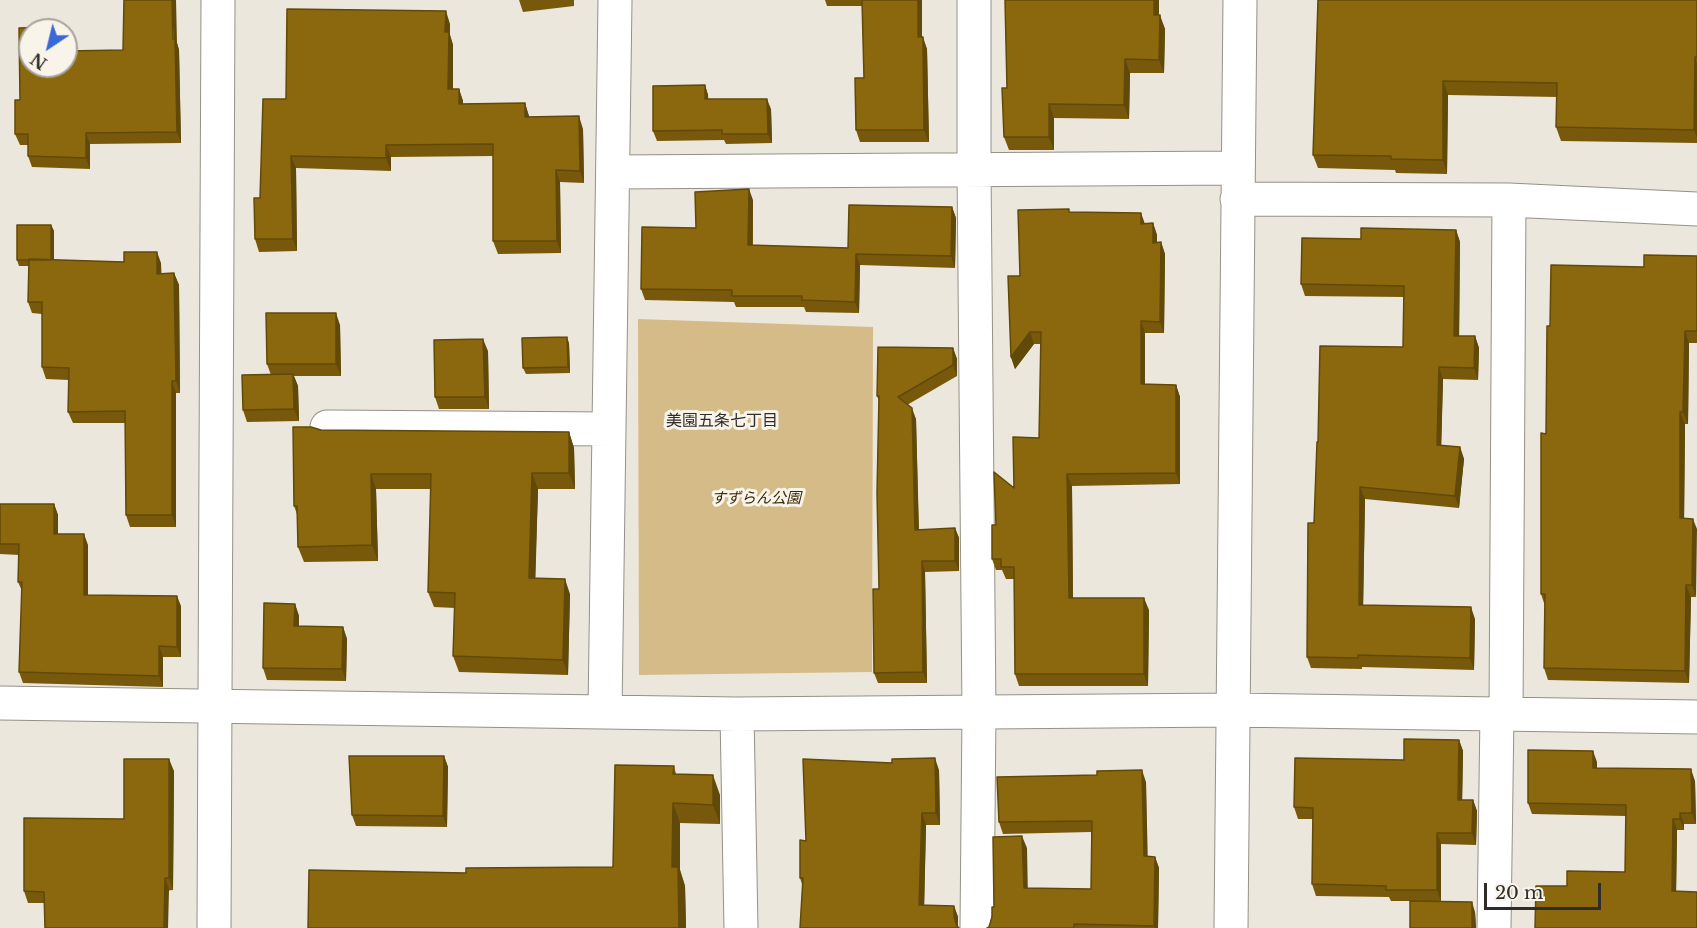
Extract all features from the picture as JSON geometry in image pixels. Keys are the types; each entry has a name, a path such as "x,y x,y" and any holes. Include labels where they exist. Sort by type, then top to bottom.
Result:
{"street":[{"path":"214,928 218,0"},
{"path":"605,712 615,0"},
{"path":"975,0 974,170 980,712 977,928"},
{"path":"1232,928 1240,0"},
{"path":"613,172 974,170 1509,200 1697,208"},
{"path":"1494,928 1502,713 1509,200"},
{"path":"327,427 609,429"},
{"path":"0,703 737,714 1233,710 1697,717"},
{"path":"737,714 741,928"}],"green space":[{"name":"すずらん公園","path":"638,319 873,327 872,672 639,675"}],"building":[{"path":"124,0 172,0 177,132 86,133 86,158 28,156 28,134 15,134 15,100 20,100 20,78 78,78 78,51 123,50"},
{"path":"862,0 918,0 918,37 923,37 924,130 856,130 855,78 864,78"},
{"path":"1005,0 1154,0 1154,15 1160,15 1159,60 1125,59 1124,105 1049,104 1049,137 1004,137 1002,88 1007,88"},
{"path":"1318,0 1697,0 1694,130 1556,127 1557,83 1443,81 1443,160 1391,159 1391,156 1313,155"},
{"path":"287,9 446,11 445,32 449,32 448,89 459,89 459,104 525,103 525,117 579,116 580,171 556,170 557,241 493,241 493,144 386,145 386,158 291,156 293,239 255,239 254,198 260,198 263,99 286,99"},
{"path":"705,85 705,99 767,99 768,134 722,134 722,130 653,131 653,86"},
{"path":"749,189 748,245 848,248 849,205 952,207 951,256 856,254 855,302 802,300 802,296 732,296 732,290 641,289 642,227 696,228 695,192"},
{"path":"1069,209 1069,212 1141,213 1141,224 1153,223 1153,243 1161,242 1160,322 1141,321 1141,384 1176,385 1176,473 1067,474 1069,598 1144,598 1144,674 1015,674 1014,567 1001,567 1001,559 992,559 992,525 996,525 994,472 1014,488 1013,437 1039,438 1041,332 1030,332 1011,357 1008,276 1020,276 1018,210"},
{"path":"17,225 51,225 51,260 17,260"},
{"path":"1361,228 1456,230 1454,336 1475,336 1474,368 1439,367 1437,445 1460,447 1455,496 1360,487 1359,605 1471,607 1470,658 1358,655 1358,658 1307,657 1308,523 1314,523 1320,346 1403,347 1404,286 1301,284 1302,238 1361,239"},
{"path":"124,252 157,252 157,274 174,273 176,381 172,381 172,515 126,515 125,411 68,412 69,368 42,367 42,302 28,302 29,259 124,262"},
{"path":"1644,255 1697,256 1697,331 1685,331 1683,412 1680,412 1680,518 1693,519 1692,585 1686,585 1685,671 1544,668 1545,594 1541,594 1541,433 1546,434 1547,326 1550,326 1551,265 1644,267"},
{"path":"266,313 336,313 336,364 267,364"},
{"path":"567,337 568,367 523,368 522,338"},
{"path":"483,339 485,397 435,397 434,340"},
{"path":"878,347 953,348 953,365 898,397 912,408 915,530 955,528 955,561 922,561 923,672 874,673 873,589 879,589"},
{"path":"293,374 294,409 243,410 242,375"},
{"path":"293,427 311,427 321,430 569,432 569,473 532,473 529,578 565,579 563,660 453,656 455,593 428,592 431,474 371,474 372,545 298,547 297,506 294,506"},
{"path":"0,504 54,504 54,534 84,534 84,595 177,596 177,647 159,646 159,676 19,672 22,582 18,582 19,544 0,544"},
{"path":"264,603 295,604 294,626 343,627 342,669 263,668"},
{"path":"1404,739 1459,740 1458,800 1473,800 1472,833 1437,833 1437,890 1386,890 1386,886 1312,884 1313,808 1294,807 1295,758 1404,760"},
{"path":"1528,750 1593,751 1593,768 1691,769 1692,813 1680,813 1680,819 1673,819 1672,891 1697,892 1697,928 1535,928 1536,886 1567,886 1567,871 1625,872 1626,805 1528,803"},
{"path":"349,756 444,756 443,816 352,815"},
{"path":"935,758 936,813 922,813 919,905 954,906 954,917 959,928 800,928 803,878 800,878 800,840 806,841 803,759 892,763 892,759"},
{"path":"124,759 169,759 169,878 165,878 164,928 45,928 44,892 24,891 24,818 124,819"},
{"path":"615,765 674,766 673,774 713,775 713,805 673,803 672,867 678,867 679,928 308,928 309,870 466,873 466,868 613,867"},
{"path":"1142,770 1144,856 1155,857 1154,926 1074,924 1074,928 987,928 992,917 992,907 994,907 993,837 1022,836 1024,888 1091,889 1092,821 999,822 997,777 1097,775 1097,771"},
{"path":"1410,901 1472,902 1472,928 1410,928"}],"district":[{"name":"美園五条七丁目","path":"722,421"}]}
